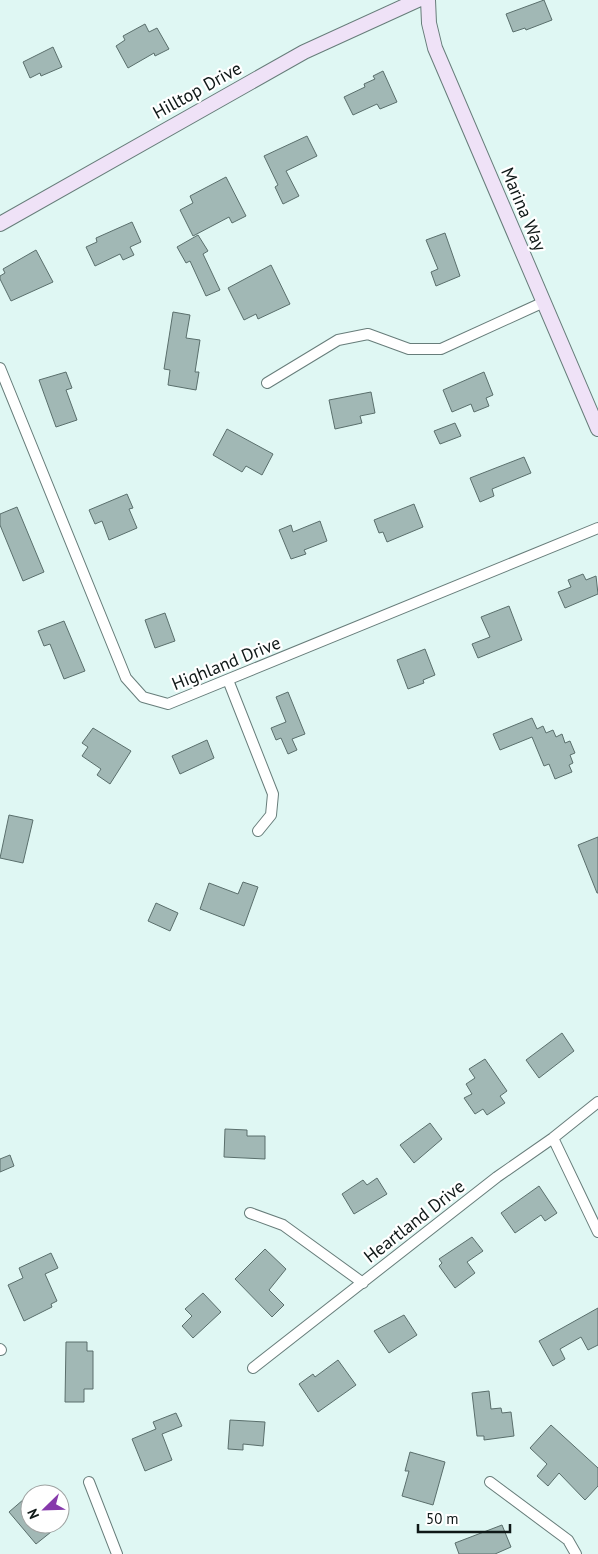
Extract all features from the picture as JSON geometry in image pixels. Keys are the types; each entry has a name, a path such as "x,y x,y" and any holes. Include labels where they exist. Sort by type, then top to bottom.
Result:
{"street":[{"name":"Hilltop Drive","path":"0,224 304,52 418,0"},
{"name":"Marina Way","path":"428,0 429,23 435,48 598,429"},
{"path":"268,383 338,340 368,334 409,349 441,349 544,302"},
{"name":"Highland Drive","path":"0,368 126,678 143,697 168,704 598,528"},
{"path":"228,680 273,794 271,815 258,831"},
{"name":"Heartland Drive","path":"253,1368 497,1177 553,1138 598,1102"},
{"path":"553,1138 598,1232"},
{"path":"250,1213 283,1225 363,1283"},
{"path":"89,1482 117,1554"},
{"path":"490,1482 568,1540 576,1554"}],"building":[{"path":"544,0 552,20 526,30 525,28 513,32 506,14"},
{"path":"145,24 149,32 157,28 169,49 155,56 154,53 128,68 116,46 125,40 123,36"},
{"path":"53,47 62,67 41,76 40,73 30,78 23,62"},
{"path":"383,71 397,102 380,109 377,104 353,115 344,97 365,87 364,84 375,79 373,76"},
{"path":"307,136 317,156 286,171 299,196 283,204 275,187 278,185 264,156"},
{"path":"226,177 246,216 232,223 229,217 193,236 180,210 193,203 190,196"},
{"path":"132,222 141,242 130,247 134,255 123,260 120,254 95,266 86,247 97,242 96,238"},
{"path":"445,233 460,276 436,286 431,272 438,269 426,240"},
{"path":"198,235 208,251 203,254 220,290 206,296 190,261 186,263 177,247"},
{"path":"36,250 53,282 11,301 0,279 0,276 5,273 3,269"},
{"path":"271,265 290,304 258,319 256,314 244,320 228,288"},
{"path":"173,312 190,315 186,338 200,340 195,372 199,372 196,390 168,385 170,370 164,369"},
{"path":"66,372 72,388 66,390 77,420 56,427 39,380"},
{"path":"484,372 493,395 486,398 489,406 474,412 471,404 452,412 443,390"},
{"path":"371,392 375,413 360,416 362,423 335,429 329,400"},
{"path":"455,423 461,436 440,444 434,431"},
{"path":"227,429 273,454 262,475 246,466 242,472 213,455"},
{"path":"524,457 531,473 492,489 494,496 480,502 470,478"},
{"path":"127,494 133,508 129,509 137,528 109,540 102,521 95,524 89,510"},
{"path":"414,504 423,527 387,542 383,532 379,533 374,520"},
{"path":"17,507 44,572 23,581 0,525 0,514"},
{"path":"320,521 327,541 304,550 306,554 291,559 279,530 291,525 293,532"},
{"path":"583,574 586,580 596,576 598,594 565,608 558,592 571,587 568,580"},
{"path":"509,606 522,640 478,658 472,644 490,637 481,617"},
{"path":"165,613 175,641 155,648 145,620"},
{"path":"64,621 85,671 64,679 50,644 44,646 38,631"},
{"path":"425,649 435,675 423,680 424,683 408,689 397,660"},
{"path":"288,692 305,734 292,739 297,750 288,754 281,738 276,740 271,728 286,722 276,697"},
{"path":"532,718 537,729 543,726 546,733 553,730 556,737 562,734 565,743 570,741 575,753 570,755 573,763 569,765 572,772 555,779 549,764 544,766 532,737 500,750 493,734"},
{"path":"93,728 131,751 110,784 97,775 101,769 82,756 88,747 82,743"},
{"path":"207,740 214,758 180,774 172,756"},
{"path":"9,815 33,820 23,863 0,858"},
{"path":"598,837 598,893 597,893 578,845"},
{"path":"243,882 258,887 244,926 200,909 209,883 238,894"},
{"path":"156,903 178,913 170,931 148,921"},
{"path":"562,1033 574,1051 539,1078 526,1060"},
{"path":"485,1059 507,1091 500,1096 505,1103 487,1115 483,1109 475,1114 464,1098 472,1094 466,1084 475,1078 469,1069"},
{"path":"430,1123 442,1139 414,1163 400,1145"},
{"path":"225,1129 247,1130 247,1136 265,1136 265,1159 224,1157"},
{"path":"10,1155 14,1166 0,1172 0,1159"},
{"path":"377,1178 387,1194 354,1214 342,1194 363,1180 367,1185"},
{"path":"539,1186 557,1213 545,1221 541,1215 515,1233 501,1213"},
{"path":"472,1237 483,1251 467,1262 475,1273 455,1288 439,1266 442,1263 439,1259"},
{"path":"265,1249 286,1269 269,1290 284,1305 272,1317 235,1279"},
{"path":"51,1253 58,1268 45,1274 57,1301 51,1304 52,1307 24,1321 8,1285 23,1278 19,1268"},
{"path":"203,1293 221,1312 193,1338 182,1326 192,1316 185,1309"},
{"path":"598,1308 598,1345 588,1350 581,1337 560,1349 565,1359 553,1366 539,1341"},
{"path":"404,1315 417,1335 389,1353 374,1331"},
{"path":"66,1342 87,1342 87,1351 93,1351 93,1389 84,1389 84,1402 65,1402"},
{"path":"338,1360 356,1385 318,1412 299,1384 313,1374 315,1377"},
{"path":"489,1391 491,1409 501,1408 502,1413 511,1412 514,1436 484,1440 484,1436 477,1436 472,1393"},
{"path":"176,1413 182,1426 162,1434 172,1460 145,1471 132,1439 156,1429 153,1422"},
{"path":"230,1420 265,1422 263,1446 243,1444 243,1450 228,1449"},
{"path":"551,1425 598,1468 598,1486 585,1500 559,1473 548,1486 537,1476 547,1464 530,1448"},
{"path":"410,1452 445,1462 433,1505 402,1496 409,1471 405,1471"},
{"path":"20,1502 20,1525 9,1512"},
{"path":"502,1525 511,1547 495,1554 459,1554 455,1543"},
{"path":"28,1534 48,1534 36,1544"}]}
